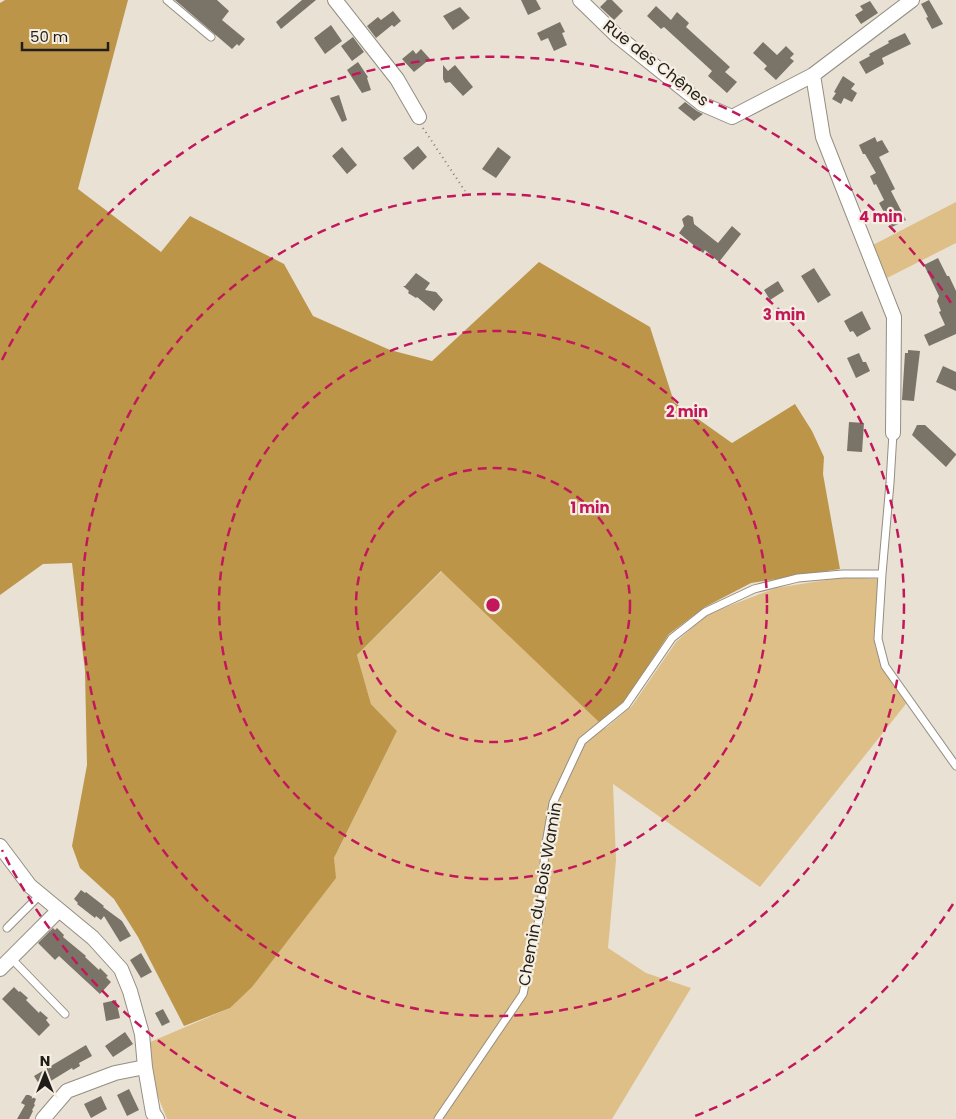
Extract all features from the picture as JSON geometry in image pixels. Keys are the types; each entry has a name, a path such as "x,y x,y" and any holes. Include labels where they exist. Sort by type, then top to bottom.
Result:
{"street":[{"path":"335,0 398,79 418,117"},
{"name":"Rue des Chênes","path":"580,0 616,34 702,104 732,116 813,75 912,0"},
{"path":"813,75 822,137 894,317 893,433"},
{"path":"0,846 30,886 93,938 121,969 130,991 142,1034 144,1068 153,1113 156,1119"},
{"path":"0,969 59,910"},
{"path":"43,1119 67,1092 115,1073 144,1068"}],"lane":[{"path":"167,0 211,37"},
{"path":"893,433 878,639 885,666 956,766"},
{"name":"Chemin du Bois Wamin","path":"438,1119 524,994 541,910 545,849 553,803 582,741 626,705 672,638 705,612 754,589 798,578 843,574 882,574"},
{"path":"7,928 41,894"},
{"path":"11,958 65,1014"}],"path":[{"path":"418,117 423,130 465,192"}],"shaded area":[{"path":"5,0 128,0 78,189 161,252 190,216 284,264 313,316 390,350 432,361 539,262 650,327 674,402 732,443 795,404 812,431 824,457 823,474 840,569 751,583 705,607 669,634 624,702 599,722 441,571 357,655 371,704 397,731 334,858 336,878 252,987 230,1008 184,1026 138,937 114,899 80,868 72,846 87,765 85,671 72,563 43,564 0,595 0,3"},
{"path":"956,202 956,243 887,278 873,245"},
{"path":"442,571 606,728 632,706 676,642 708,614 776,588 845,577 879,579 875,646 891,681 909,700 760,887 613,784 616,860 608,948 646,973 691,988 612,1119 167,1119 157,1094 148,1043 230,1008 334,858 397,731 371,704 357,655"}],"building":[{"path":"175,0 217,0 229,11 222,20 245,39 239,46 237,44 232,49"},
{"path":"302,0 316,0 281,29 276,22"},
{"path":"521,0 536,0 541,9 528,15"},
{"path":"607,0 612,0 623,11 614,20 600,7"},
{"path":"929,0 943,24 932,29 921,4"},
{"path":"870,1 878,13 861,24 855,15 863,10 860,6"},
{"path":"656,6 671,20 677,12 689,23 686,27 730,67 725,72 737,82 727,93 708,76 712,71 664,27 661,29 647,16"},
{"path":"460,7 470,18 453,30 443,16"},
{"path":"393,11 401,21 394,27 392,25 376,38 367,26 378,17 381,20"},
{"path":"560,22 565,32 562,33 567,45 554,51 548,38 541,41 537,33"},
{"path":"331,25 342,41 325,54 314,38"},
{"path":"905,33 911,44 882,58 884,64 866,74 859,62 889,43 888,41"},
{"path":"353,37 364,52 352,61 341,46"},
{"path":"763,42 777,55 786,46 794,54 790,58 794,61 776,80 764,69 767,66 753,53"},
{"path":"421,49 430,59 414,72 402,59 413,50 416,54"},
{"path":"358,62 368,77 371,90 362,93 347,70"},
{"path":"443,65 448,71 455,65 473,87 463,96 450,82 445,83 443,79"},
{"path":"843,76 855,84 851,89 857,93 852,102 844,98 841,104 832,99"},
{"path":"339,95 347,120 342,122 330,98"},
{"path":"685,102 703,114 694,121 678,108"},
{"path":"875,137 877,142 882,140 889,152 879,157 895,189 891,191 906,220 892,227 879,203 884,200 870,176 876,173 859,145"},
{"path":"418,146 427,157 413,170 403,158"},
{"path":"342,147 357,165 347,174 332,156"},
{"path":"498,147 511,157 496,178 482,169"},
{"path":"688,215 693,217 694,224 718,243 732,226 741,234 719,262 705,250 703,253 679,233 684,226 682,219"},
{"path":"938,258 956,291 956,334 929,346 924,335 945,325 939,312 941,311 937,301 939,296 924,265"},
{"path":"814,268 831,295 818,303 801,276"},
{"path":"416,273 430,283 425,290 436,292 443,300 434,311 417,297 408,293 409,291 403,286"},
{"path":"778,281 784,291 770,300 764,290"},
{"path":"862,311 871,329 857,337 853,331 850,332 844,321"},
{"path":"908,350 920,351 914,401 902,400 905,353 908,353"},
{"path":"859,353 870,371 856,378 847,358"},
{"path":"943,366 956,372 956,391 936,382"},
{"path":"849,422 864,423 862,452 847,451"},
{"path":"917,425 925,425 956,454 946,467 912,435"},
{"path":"81,890 122,921 131,936 120,942 104,916 101,920 96,916 95,918 77,904 74,899"},
{"path":"53,928 55,930 57,928 64,935 63,937 108,976 106,977 111,982 100,994 59,956 55,960 38,943"},
{"path":"141,953 152,972 141,978 130,960"},
{"path":"14,987 28,998 26,1000 39,1013 40,1011 48,1018 46,1020 50,1025 39,1036 2,999"},
{"path":"116,1000 120,1018 106,1021 103,1003"},
{"path":"163,1009 170,1022 162,1026 155,1013"},
{"path":"125,1032 133,1044 113,1057 105,1046"},
{"path":"86,1045 92,1056 79,1063 80,1066 73,1070 72,1068 41,1087 34,1076"},
{"path":"129,1089 139,1110 127,1116 117,1095"},
{"path":"26,1095 36,1099 33,1111 29,1119 17,1119 25,1105 21,1103"},
{"path":"101,1096 107,1109 91,1118 84,1104"}]}
